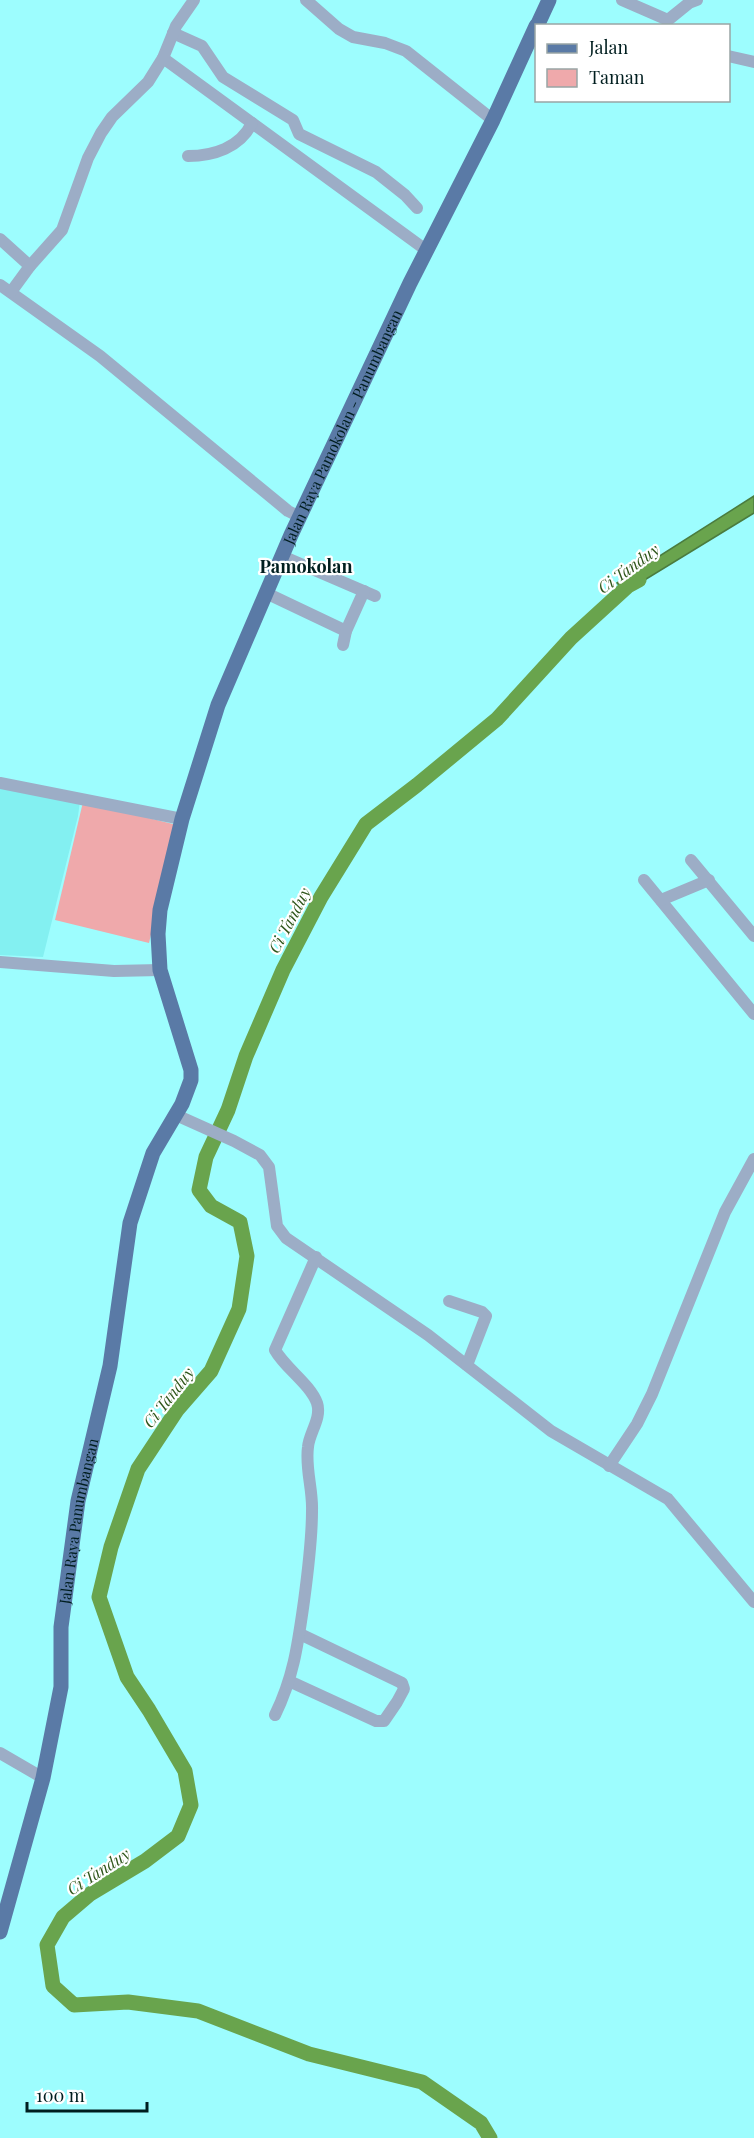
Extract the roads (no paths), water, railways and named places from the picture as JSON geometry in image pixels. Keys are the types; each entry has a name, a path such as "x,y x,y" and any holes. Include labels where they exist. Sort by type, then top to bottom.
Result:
{"main road":[{"name":"Jalan Raya Pamokolan - Panumbangan","path":"538,24 549,0"},
{"name":"Jalan Raya Pamokolan - Panumbangan","path":"176,1115 187,1093 191,1070 160,970 158,934 160,910 182,819 218,705 300,517 426,250 493,120 535,30"},
{"name":"Jalan Raya Panumbangan","path":"0,1932 43,1778 61,1688 61,1627 78,1501 110,1366 130,1223 153,1153 176,1115"}],"street":[{"path":"11,292 65,223 88,158 101,133 112,117 148,82 163,58 173,33 194,0"},
{"path":"306,0 345,33 406,51 493,120"},
{"path":"622,0 668,23 689,3 697,0"},
{"path":"173,33 202,46 223,77 293,120 298,134 376,172 405,195 417,208"},
{"path":"730,56 754,63"},
{"path":"163,58 426,250"},
{"path":"188,156 228,148 240,141 252,123"},
{"path":"0,239 30,266"},
{"path":"0,285 100,356 288,511 300,517"},
{"path":"282,556 369,594 346,631 343,645"},
{"path":"266,593 346,631"},
{"path":"0,783 182,819"},
{"path":"692,860 754,936"},
{"path":"644,880 754,1014"},
{"path":"661,900 709,880"},
{"path":"0,962 114,971 160,970"},
{"path":"176,1115 260,1155 269,1167 277,1226 280,1232 418,1328 551,1431 668,1499 754,1602"},
{"path":"609,1466 637,1424 647,1404 725,1212 754,1159"},
{"path":"275,1715 290,1682 300,1634 312,1527 308,1446 317,1419 317,1404 306,1387 281,1361 275,1350 315,1257"},
{"path":"449,1301 482,1312 486,1316 467,1365"},
{"path":"290,1682 381,1721 384,1721 398,1702 404,1689 402,1683 300,1634"},
{"path":"0,1753 43,1778"}],"waterway":[{"name":"Ci Tanduy","path":"490,2138 481,2123 422,2082 309,2054 198,2011 128,2002 74,2005 53,1986 47,1945 63,1917 90,1894 145,1861 178,1836 191,1805 185,1771 127,1677 99,1597 111,1547 138,1469 177,1410 211,1371 239,1309 247,1256 240,1222 211,1206 199,1190 206,1157 228,1110 246,1056 283,970 321,897 366,824 497,719 571,638 628,586 639,580"}],"district":[{"name":"Pamokolan","path":"306,566"}]}
